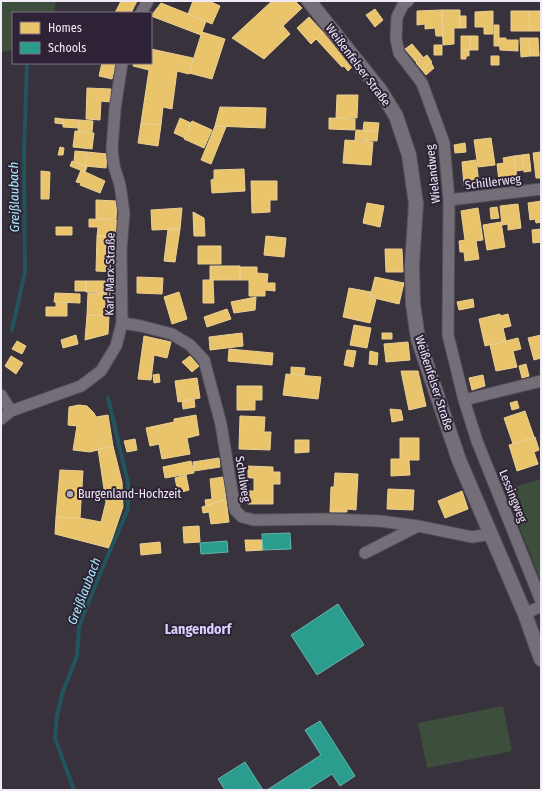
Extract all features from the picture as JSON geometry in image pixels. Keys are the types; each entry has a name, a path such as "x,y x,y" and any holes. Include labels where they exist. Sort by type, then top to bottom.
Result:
{"street":[{"path":"142,12 148,1"},
{"name":"Weißenfelser Straße","path":"309,1 380,90 396,116 409,154 416,204 412,266 413,304 418,339 459,460 525,614 541,659"},
{"name":"Wielandweg","path":"408,1 403,5 397,18 396,39 400,53 422,84 444,143 449,200 448,335"},
{"name":"Karl-Marx-Straße","path":"1,419 11,411 81,386 101,371 116,346 122,323 121,250 124,213 120,185 114,166 112,149 115,109 122,64"},
{"name":"Schillerweg","path":"449,200 541,188"},
{"name":"Schulweg","path":"122,323 172,334 190,345 204,360 221,424 235,510 242,517 254,520 326,519 379,521 418,526 472,537 491,534"},
{"name":"Lessingweg","path":"448,335 464,400 477,441 541,601"},
{"path":"464,400 541,381"},
{"path":"1,395 11,411"},
{"path":"365,553 418,526"},
{"path":"525,614 541,606"}],"green space":[{"path":"1,1 56,1 54,12 12,12 12,50 1,52"},
{"path":"541,479 541,582 505,490"},
{"path":"503,706 512,751 427,768 418,723"}],"building: Homes":[{"path":"121,1 137,1 132,12 116,12"},
{"path":"193,1 209,1 220,6 212,24 188,14"},
{"path":"272,1 295,1 302,8 283,26 290,34 264,59 232,38"},
{"path":"161,3 206,21 201,35 152,16"},
{"path":"375,9 383,20 375,27 366,15"},
{"path":"442,10 443,36 436,36 435,28 425,29 425,24 417,25 417,11"},
{"path":"442,10 460,10 460,28 454,28 454,44 443,45"},
{"path":"493,11 493,34 484,34 484,27 475,27 475,12"},
{"path":"511,11 529,11 530,31 511,31"},
{"path":"529,11 541,11 541,31 530,31"},
{"path":"460,16 466,16 466,28 460,28"},
{"path":"309,17 323,32 311,44 297,28"},
{"path":"494,25 499,25 499,46 494,46"},
{"path":"202,32 225,39 212,79 189,73"},
{"path":"323,32 353,66 348,71 344,66 342,67 316,39"},
{"path":"461,36 470,36 470,50 461,50"},
{"path":"470,36 478,36 478,50 470,50"},
{"path":"499,38 506,38 506,40 518,40 518,51 500,50"},
{"path":"520,38 529,38 530,56 521,57"},
{"path":"529,38 538,38 539,56 530,56"},
{"path":"412,44 423,57 416,62 405,49"},
{"path":"434,45 442,45 442,55 434,55"},
{"path":"152,49 193,58 189,74 177,71 172,109 163,107 161,125 141,123 149,70 133,66 134,64 152,64"},
{"path":"461,50 469,50 469,56 466,56 466,59 461,59"},
{"path":"427,55 432,62 422,70 416,63"},
{"path":"491,56 499,56 499,65 491,65"},
{"path":"431,63 434,68 426,75 422,70"},
{"path":"102,64 116,64 112,79 99,76"},
{"path":"87,88 111,89 110,102 101,101 100,120 86,119"},
{"path":"337,95 358,95 357,118 336,118"},
{"path":"220,107 266,108 265,128 215,126"},
{"path":"55,118 63,119 63,124 55,123"},
{"path":"180,118 191,123 185,138 174,133"},
{"path":"329,118 355,119 355,130 329,129"},
{"path":"63,119 79,120 78,128 63,127"},
{"path":"79,120 93,121 92,132 78,131"},
{"path":"192,121 212,130 204,148 184,139"},
{"path":"364,122 379,123 378,131 363,131"},
{"path":"141,123 161,125 158,146 138,143"},
{"path":"215,126 226,127 211,164 201,160"},
{"path":"356,130 378,131 377,141 355,140"},
{"path":"75,131 94,133 92,149 73,147"},
{"path":"491,138 495,165 478,167 474,140"},
{"path":"345,140 373,142 371,165 343,163"},
{"path":"465,143 466,152 455,153 454,145"},
{"path":"60,147 64,148 63,155 58,155"},
{"path":"75,151 87,152 85,166 74,162"},
{"path":"87,152 107,154 106,168 85,166"},
{"path":"541,152 541,178 536,178 533,153"},
{"path":"529,154 531,171 524,172 522,155"},
{"path":"522,155 523,170 516,171 514,156"},
{"path":"514,156 517,179 499,181 497,164 504,163 503,158"},
{"path":"476,160 479,183 464,185 462,162"},
{"path":"72,161 87,167 85,172 70,166"},
{"path":"244,169 245,191 212,193 211,180 214,179 214,170"},
{"path":"81,170 105,181 100,193 76,182"},
{"path":"41,171 50,172 49,199 41,199"},
{"path":"251,181 277,181 277,200 270,200 270,212 252,213"},
{"path":"96,200 117,201 116,219 96,219"},
{"path":"541,201 541,222 536,223 535,219 530,220 528,203"},
{"path":"367,203 384,206 380,227 363,223"},
{"path":"518,204 521,228 508,230 508,224 502,225 500,206"},
{"path":"497,207 499,218 491,219 490,208"},
{"path":"182,208 180,229 152,230 151,210"},
{"path":"478,208 483,240 476,241 479,259 465,261 464,252 460,252 459,241 465,240 461,211"},
{"path":"193,212 204,218 205,236 194,236"},
{"path":"89,219 118,220 117,237 97,236 98,227 89,227"},
{"path":"501,222 505,247 487,250 483,225"},
{"path":"56,227 72,227 72,235 56,235"},
{"path":"168,229 180,229 175,262 164,261"},
{"path":"541,229 541,242 533,243 532,230"},
{"path":"97,236 117,237 116,272 96,271"},
{"path":"266,236 286,238 284,257 264,255"},
{"path":"198,246 221,246 221,264 198,264"},
{"path":"385,249 402,249 403,272 386,272"},
{"path":"210,266 240,266 240,280 210,280"},
{"path":"240,267 257,267 257,273 268,274 267,283 275,283 275,291 265,290 265,296 249,296 249,280 240,280"},
{"path":"137,277 163,278 162,294 137,293"},
{"path":"375,277 404,283 399,304 370,297"},
{"path":"203,280 213,280 214,303 203,303"},
{"path":"75,281 86,281 86,291 75,291"},
{"path":"86,281 115,281 115,293 86,292"},
{"path":"349,288 371,292 370,298 376,299 370,323 343,317"},
{"path":"179,292 187,319 172,324 164,297"},
{"path":"55,293 80,294 80,303 54,302"},
{"path":"88,293 111,294 109,316 87,315"},
{"path":"256,297 255,310 234,313 231,302"},
{"path":"473,299 474,307 459,310 457,302"},
{"path":"56,302 67,303 67,316 46,316 46,307 56,307"},
{"path":"227,309 231,319 207,327 204,317"},
{"path":"500,314 500,316 508,314 511,326 503,328 506,341 485,346 479,319"},
{"path":"87,315 109,316 108,334 85,340"},
{"path":"354,325 371,328 367,348 350,345"},
{"path":"242,333 243,346 210,350 209,337"},
{"path":"382,333 392,333 392,339 382,339"},
{"path":"76,335 78,344 63,348 61,340"},
{"path":"541,335 541,358 534,360 528,338"},
{"path":"144,336 171,342 167,358 154,355 151,380 138,379"},
{"path":"518,338 521,349 513,351 517,367 496,371 490,345"},
{"path":"17,341 26,346 22,354 12,349"},
{"path":"408,342 410,360 386,362 384,344"},
{"path":"229,349 273,353 272,365 228,361"},
{"path":"347,350 356,351 353,367 344,365"},
{"path":"370,351 378,353 377,365 369,364"},
{"path":"11,356 23,363 16,374 5,366"},
{"path":"190,356 199,366 192,372 182,362"},
{"path":"526,364 529,376 522,378 519,366"},
{"path":"291,367 305,368 304,375 291,374"},
{"path":"401,371 418,371 426,406 409,410"},
{"path":"159,374 160,382 154,383 153,375"},
{"path":"286,374 321,377 318,399 283,395"},
{"path":"483,375 485,386 472,390 469,378"},
{"path":"197,378 200,398 178,402 175,381"},
{"path":"237,386 262,386 262,400 255,400 255,410 237,410"},
{"path":"194,399 195,407 183,409 182,401"},
{"path":"517,401 519,408 512,410 510,403"},
{"path":"79,405 87,406 96,417 108,415 113,446 90,452 73,450 77,426 68,425 69,407"},
{"path":"390,409 401,410 403,420 392,422"},
{"path":"525,411 534,437 513,444 504,418"},
{"path":"196,415 199,435 187,438 190,454 162,459 159,444 150,446 146,428 174,422 174,419"},
{"path":"240,416 265,417 264,432 271,432 270,450 239,449"},
{"path":"535,437 539,450 534,452 538,464 517,471 509,445"},
{"path":"400,438 419,438 419,460 409,460 410,475 391,476 391,459 400,459"},
{"path":"135,439 137,450 127,452 124,441"},
{"path":"295,440 309,440 309,452 295,453"},
{"path":"113,446 122,482 123,507 109,548 55,534 56,517 80,518 101,522 106,502 98,449"},
{"path":"219,458 220,467 194,471 193,462"},
{"path":"191,461 194,473 165,478 163,467"},
{"path":"248,466 273,467 273,472 280,472 280,484 273,484 273,504 248,504 248,491 254,491 254,478 248,478"},
{"name":"Burgenland-Hochzeit","path":"60,470 83,471 80,518 56,517"},
{"path":"335,473 358,474 356,510 347,509 347,512 330,512 331,487 334,487"},
{"path":"186,475 189,490 178,493 175,478"},
{"path":"223,477 226,499 206,506 205,500 212,499 210,479"},
{"path":"388,489 414,490 413,510 387,509"},
{"path":"462,491 468,509 445,518 438,501"},
{"path":"226,499 229,522 211,524 209,512 203,513 202,507"},
{"path":"199,526 200,542 184,543 183,527"},
{"path":"245,540 262,540 263,550 246,551"},
{"path":"160,542 161,553 141,555 140,544"}],"building: Schools":[{"path":"290,533 291,549 263,550 262,534"},
{"path":"227,541 228,552 201,554 200,543"},
{"path":"338,604 364,645 317,675 291,635"},
{"path":"320,721 355,776 340,786 332,774 307,790 267,790 321,755 305,730"},
{"path":"245,762 263,790 225,790 218,779"}],"waterway":[{"name":"Greißlaubach","path":"12,330 25,272 24,152 27,64"},
{"name":"Greißlaubach","path":"74,790 55,738 57,716 63,691 77,656 79,626 128,509 128,483 108,398"}],"place":[{"name":"Burgenland-Hochzeit","path":"70,494"}],"district":[{"name":"Langendorf","path":"198,629"}]}
